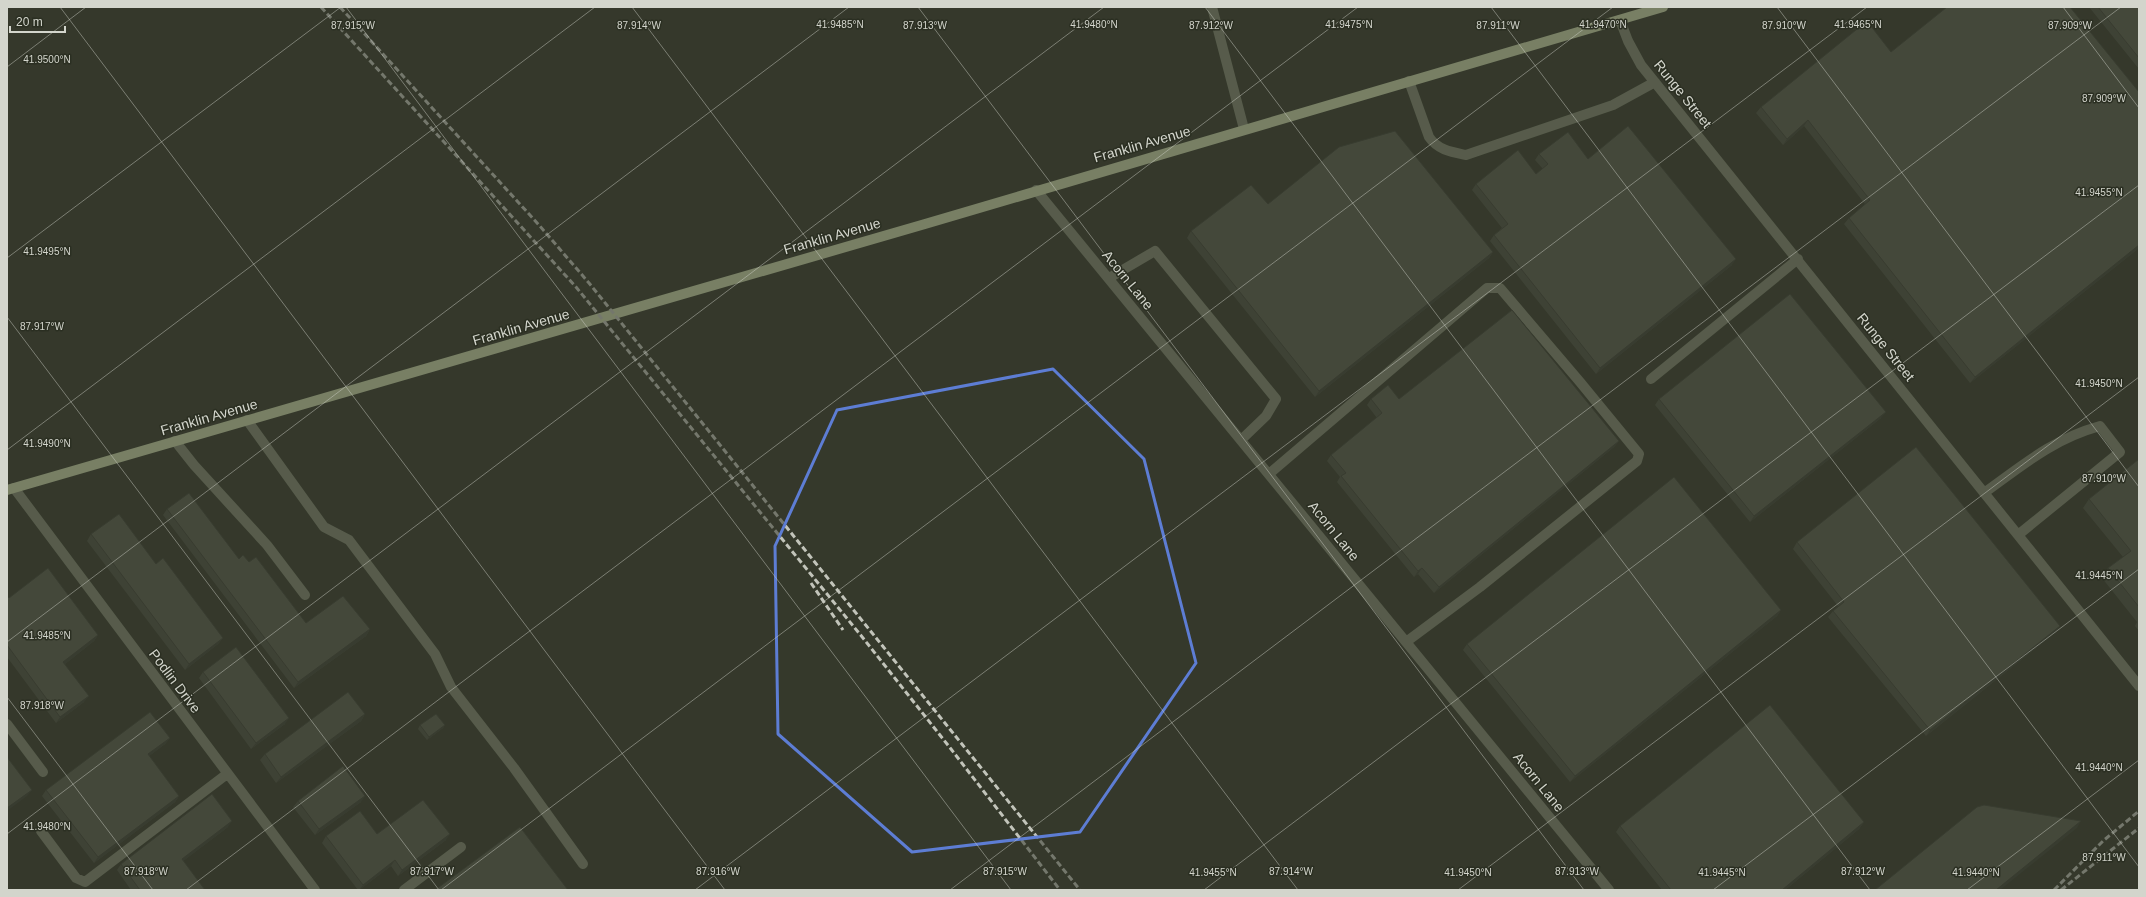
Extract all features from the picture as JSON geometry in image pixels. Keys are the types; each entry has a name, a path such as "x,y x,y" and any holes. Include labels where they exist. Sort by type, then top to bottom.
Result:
{"main road":[{"name":"Franklin Avenue","path":"10,489 1663,7"}],"street":[{"path":"1212,7 1244,129"},
{"name":"Runge Street","path":"1620,20 1628,41 1641,65 2139,686"},
{"path":"1409,81 1429,137 1434,145 1446,151 1466,155 1613,105 1655,82"},
{"name":"Acorn Lane","path":"1036,190 1609,890"},
{"path":"1108,278 1155,251 1276,399 1266,416 1241,440"},
{"path":"1651,379 1798,260"},
{"path":"1269,474 1487,288 1500,288 1639,454 1637,461 1480,587 1406,642"},
{"path":"247,420 324,527 349,540 435,654 451,687 514,768 582,864"},
{"path":"1984,492 2050,446 2075,433 2100,426 2120,452 2018,535"},
{"path":"174,441 194,466 267,545 305,595"},
{"name":"Podlin Drive","path":"10,489 315,890"},
{"path":"7,724 43,772"},
{"path":"41,831 76,878 86,882 227,774"},
{"path":"404,890 461,847"}],"highlighted area":[{"path":"1053,369 1144,459 1196,663 1080,832 912,852 778,734 775,546 837,410"}],"building":[{"path":"1947,7 2070,7 2139,92 2139,245 1975,377 1849,218 1870,200 1808,120 1787,139 1761,107 1867,21 1891,52"},
{"path":"2098,7 2139,7 2139,58"},
{"path":"1628,126 1736,259 1600,368 1494,235 1508,224 1476,184 1518,150 1536,174 1548,164 1539,154 1568,132 1588,159"},
{"path":"1395,131 1493,252 1319,391 1191,231 1251,185 1268,204 1339,147"},
{"path":"1790,294 1886,412 1754,516 1659,399"},
{"path":"1512,310 1619,441 1439,587 1422,568 1418,571 1341,476 1346,473 1331,455 1382,413 1371,399 1388,385 1399,399"},
{"path":"1916,447 2060,626 1930,730 1833,611 1844,602 1797,542"},
{"path":"2139,459 2139,607 2108,568 2131,551 2089,499"},
{"path":"1674,477 1781,610 1575,776 1467,644"},
{"path":"189,493 239,559 243,555 249,562 256,557 306,623 343,596 370,629 298,682 167,509"},
{"path":"119,514 156,564 163,558 223,638 189,664 91,534"},
{"path":"48,568 98,635 63,662 89,696 60,717 7,645 7,596 9,598"},
{"path":"236,647 289,718 256,743 203,672"},
{"path":"348,692 365,714 281,777 265,754"},
{"path":"1770,705 1864,822 1782,890 1671,890 1620,826"},
{"path":"150,712 170,738 148,754 179,796 98,857 46,790"},
{"path":"436,714 445,725 429,737 420,725"},
{"path":"7,757 32,790 7,808"},
{"path":"343,766 365,796 319,829 298,801"},
{"path":"212,794 232,821 182,859 205,890 140,890 121,864"},
{"path":"423,800 450,834 402,870 395,860 363,885 326,836 360,811 377,834"},
{"path":"1984,805 2081,821 1996,890 1875,890 1977,807"},
{"path":"520,827 568,890 435,890"}],"railway":[{"path":"321,7 576,287 863,638 1060,890"},
{"path":"340,7 539,225 589,283 1080,890"},
{"path":"811,583 843,630"},
{"path":"2054,890 2103,841 2139,811"},
{"path":"2061,890 2139,828"}]}
